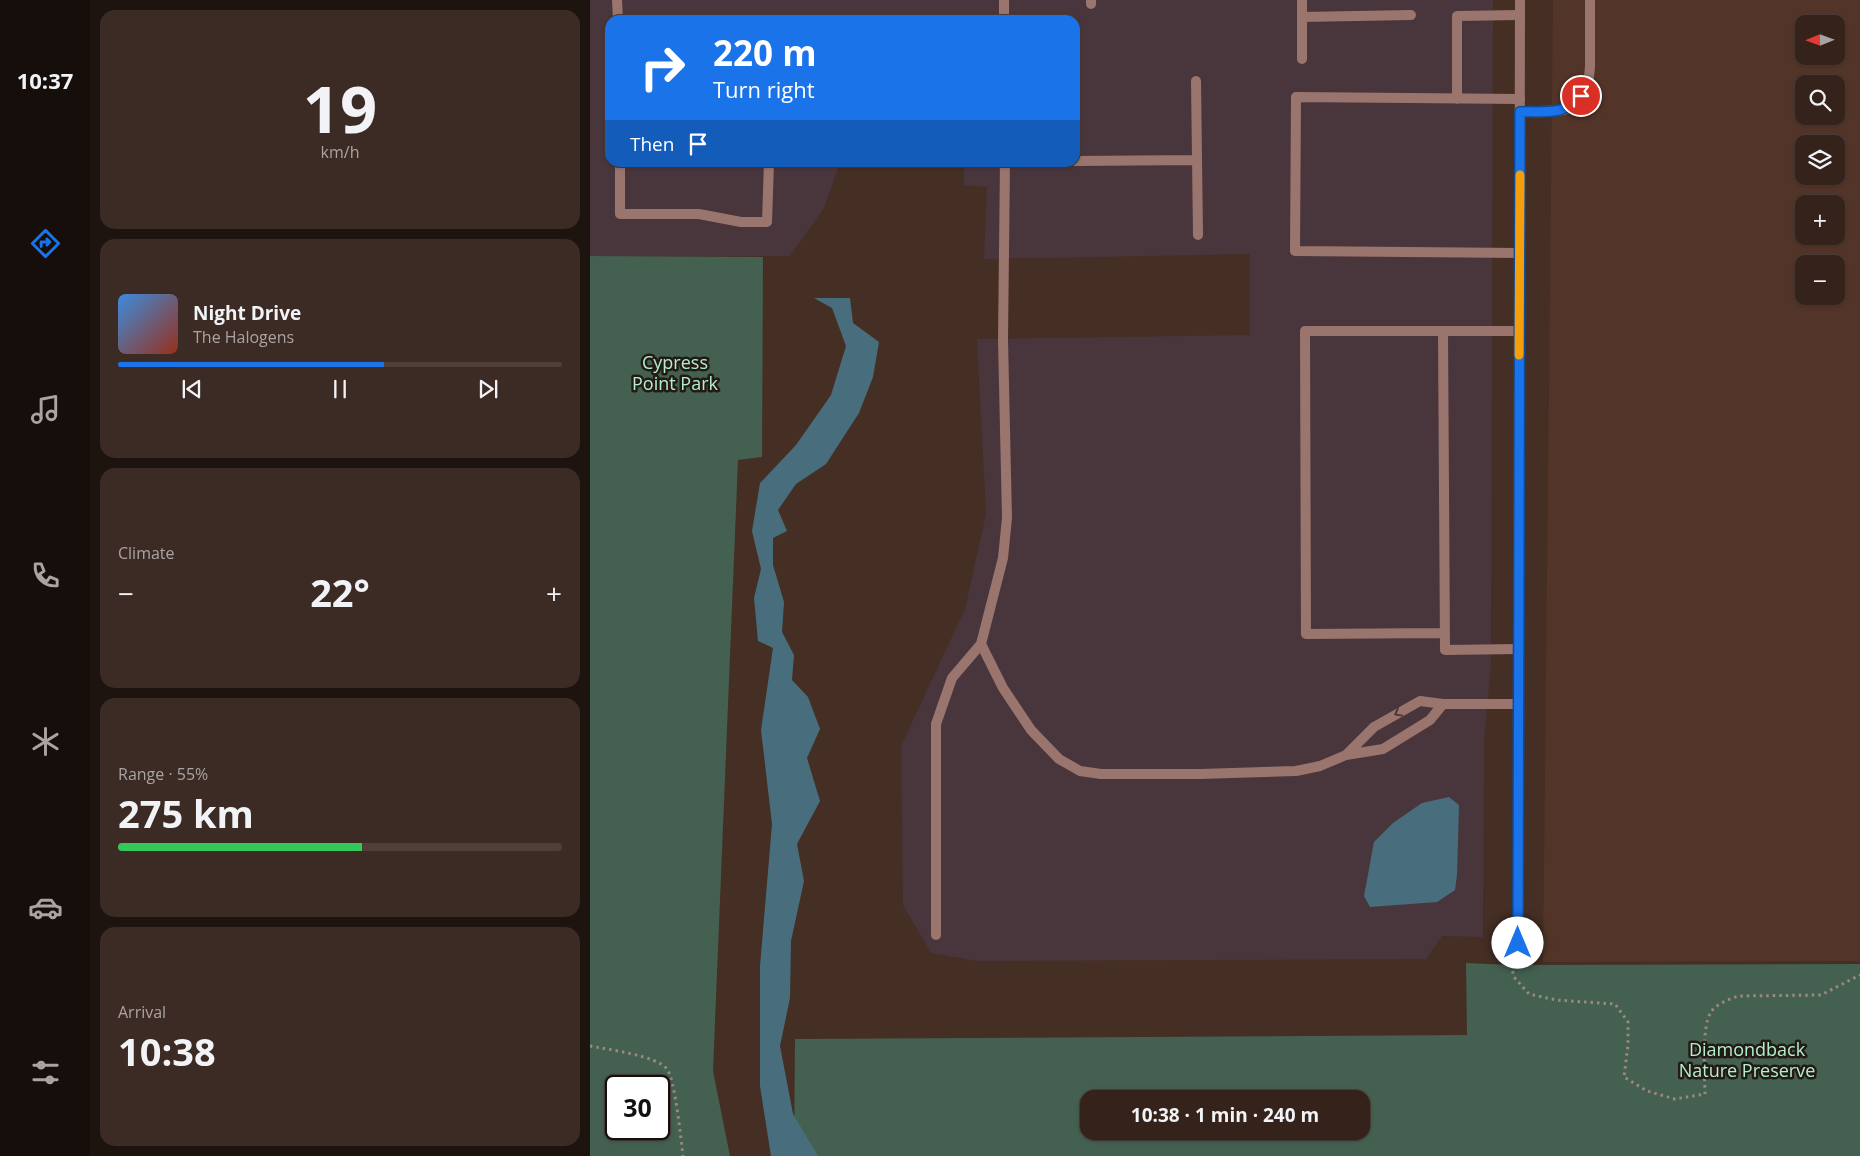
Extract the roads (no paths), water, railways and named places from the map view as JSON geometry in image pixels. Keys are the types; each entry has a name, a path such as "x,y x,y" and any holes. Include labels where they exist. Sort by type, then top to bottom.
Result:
{"street":[{"path":"617,0 618,15"},
{"path":"1004,0 1004,15"},
{"path":"1302,0 1302,59"},
{"path":"1518,943 1520,0"},
{"path":"1520,112 1564,110 1574,104 1588,86 1590,67 1590,0"},
{"path":"1302,18 1411,15"},
{"path":"1457,99 1458,16 1520,15"},
{"path":"1196,81 1198,235"},
{"path":"1520,99 1296,98 1295,251 1520,253"},
{"path":"1080,161 1197,160"},
{"path":"620,167 620,214 699,214 741,222 767,222 769,167"},
{"path":"936,935 936,724 952,678 981,644 1003,558 1007,518 1003,340 1005,167"},
{"path":"1444,634 1306,634 1305,331 1519,331"},
{"path":"1443,331 1445,650 1518,649"},
{"path":"981,644 1003,688 1031,730 1059,759 1080,771 1101,774 1200,774 1296,771 1320,766 1346,755 1383,749 1430,720 1443,704"},
{"path":"1346,755 1374,727 1420,701 1443,704 1519,704"}],"water":[{"path":"814,298 850,298 853,323 879,342 873,377 859,413 826,464 796,484 778,510 787,531 773,538 773,565 784,602 782,632 794,655 792,680 808,697 820,729 807,758 820,801 797,844 804,881 791,941 790,998 780,1046 793,1114 818,1156 771,1156 760,1086 760,966 772,824 761,730 773,648 758,641 754,598 761,569 752,531 760,483 796,445 831,395 846,346 832,308"},
{"path":"1449,797 1459,805 1455,890 1437,902 1370,907 1364,896 1374,842 1393,823 1422,803"}],"park label":[{"name":"Cypress Point Park","path":"675,373"},
{"name":"Diamondback Nature Preserve","path":"1747,1060"}]}
